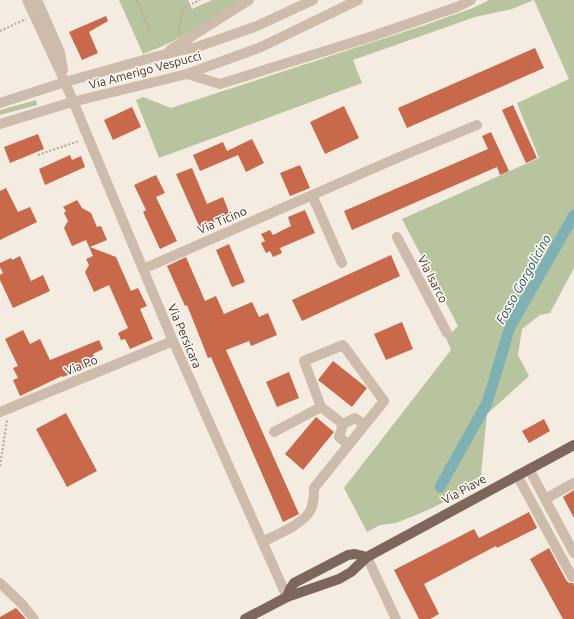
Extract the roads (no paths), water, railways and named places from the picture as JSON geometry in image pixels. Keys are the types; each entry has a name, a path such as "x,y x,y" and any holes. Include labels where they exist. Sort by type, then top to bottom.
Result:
{"main road":[{"name":"Via Piave","path":"245,619 287,597 339,579 351,572 367,557 574,445"},
{"path":"287,597 290,588 294,583 348,555 355,554 367,557"}],"street":[{"path":"27,0 64,82"},
{"path":"37,0 60,52 64,82"},
{"path":"158,56 185,41 250,0"},
{"name":"Via Amerigo Vespucci","path":"0,103 64,82 223,39 313,0"},
{"name":"Via Amerigo Vespucci","path":"0,124 72,102 187,74 274,41 358,0"},
{"path":"187,74 220,84 377,35 457,7 472,0"},
{"name":"Via Persicara","path":"64,82 173,341 287,597"},
{"name":"Via Ticino","path":"143,269 477,125"},
{"path":"312,195 342,263"},
{"name":"Via Isarco","path":"397,237 447,333"},
{"name":"Via Po","path":"4,411 173,341"},
{"path":"262,542 303,520 310,511 314,500 314,488 384,401 343,345 304,361 321,407 343,424"},
{"path":"274,432 321,407"},
{"path":"349,445 339,437 343,424 355,418 365,425"},
{"path":"529,469 574,553"},
{"path":"517,475 572,577"},
{"path":"545,499 574,483"},
{"path":"367,557 396,619"},
{"path":"0,583 22,604 34,619"}],"waterway":[{"name":"Fosso Gorgolicino","path":"440,487 487,403 510,327 574,215"}]}
